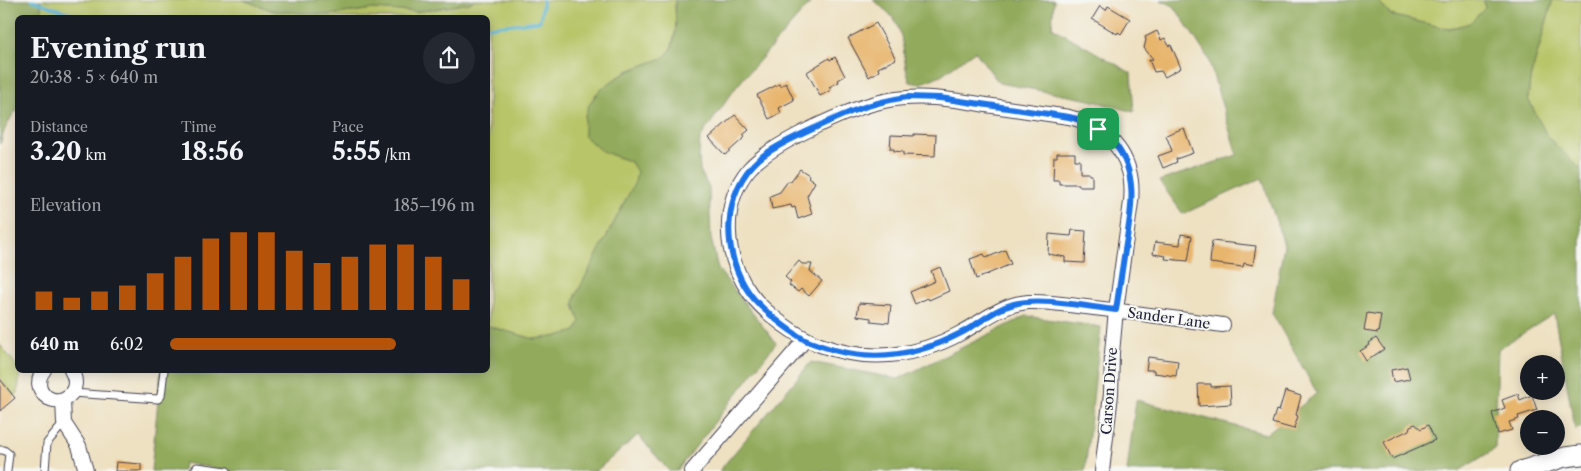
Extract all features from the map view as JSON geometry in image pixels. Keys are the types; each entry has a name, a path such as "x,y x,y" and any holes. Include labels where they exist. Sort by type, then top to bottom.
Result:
{"street":[{"name":"Carson Drive","path":"805,340 762,306 750,293 733,258 728,222 731,204 738,187 748,171 759,159 786,142 846,113 865,106 907,97 940,98 1069,117 1086,122 1109,138 1125,159 1132,185 1130,220 1116,310 1111,394 1102,471"},
{"name":"Sander Lane","path":"805,340 841,352 862,356 909,354 962,332 1013,304 1028,302 1116,310 1223,325"},
{"path":"692,471 805,340"},
{"path":"42,373 39,379 41,391 50,399 67,396"},
{"path":"72,373 76,381 67,396 64,423 80,446 86,471"},
{"path":"1520,471 1581,455"}],"lane":[{"path":"67,396 158,399 161,396 164,373"},
{"path":"45,471 47,443 64,423"},
{"path":"0,450 4,450 9,454 7,471"},
{"path":"194,471 197,467 227,471"}],"green space":[{"path":"0,0 41,0 41,15 15,15 15,112 4,131 0,144"},
{"path":"41,0 243,0 274,11 329,15 41,15"},
{"path":"243,0 474,0 470,3 416,12 374,9 329,15 274,11"},
{"path":"474,0 675,0 676,30 671,49 666,57 627,71 595,95 585,115 584,136 602,151 631,162 637,171 636,182 576,295 574,304 580,322 576,331 554,337 534,339 490,327 490,15 329,15 374,9 416,12 470,3"},
{"path":"675,0 813,0 737,86 700,138 700,170 709,188 711,238 718,269 776,343 677,471 669,471 638,435 596,471 228,471 184,463 183,471 151,471 161,373 490,373 490,327 534,339 554,337 576,331 580,322 574,304 576,295 635,182 637,172 631,162 602,151 584,136 584,124 588,107 610,82 667,55 673,43 676,19"},
{"path":"873,0 1054,0 1052,27 1131,73 1134,112 1090,100 999,83 975,51 941,75 920,84 910,82 903,45 896,23 886,10"},
{"path":"1161,0 1378,0 1390,15 1449,29 1470,23 1485,8 1484,0 1551,0 1530,79 1528,99 1547,136 1581,170 1581,428 1575,429 1565,374 1565,355 1561,355 1554,314 1498,349 1495,449 1459,471 1127,471 1136,400 1266,434 1317,393 1272,313 1284,245 1262,178 1183,214 1159,181 1237,155 1208,58 1174,6"},
{"path":"1378,0 1484,0 1485,8 1470,23 1449,29 1390,15"},
{"path":"1551,0 1581,0 1581,170 1547,136 1528,99 1530,79 1552,3"},
{"path":"1026,316 1101,327 1085,471 719,471 811,362 898,379"},
{"path":"0,345 15,364 15,373 20,373 18,393 14,396 0,379"}],"building":[{"path":"1100,6 1106,10 1108,6 1130,19 1121,34 1118,32 1117,34 1092,19"},
{"path":"876,23 896,59 878,68 879,71 869,77 848,38"},
{"path":"1157,31 1161,40 1165,38 1169,46 1171,45 1181,68 1165,77 1161,71 1154,72 1149,60 1153,59 1144,48 1145,37"},
{"path":"835,57 845,76 838,80 839,82 829,87 831,90 820,96 807,72 829,58 830,60"},
{"path":"786,83 794,100 779,108 781,113 769,119 757,95 779,84 780,86"},
{"path":"735,115 749,130 743,135 745,137 725,155 709,138"},
{"path":"1184,128 1193,153 1176,159 1177,162 1163,168 1158,156 1172,151 1166,135"},
{"path":"914,134 936,135 935,156 903,155 903,152 890,149 891,135 914,136"},
{"path":"1057,153 1075,153 1075,160 1080,160 1080,173 1092,175 1092,186 1059,184 1059,180 1053,180 1054,157 1057,157"},
{"path":"800,169 815,182 807,196 812,214 798,219 795,207 792,208 791,205 772,209 770,196 780,192"},
{"path":"1072,230 1086,231 1084,263 1065,262 1065,257 1048,254 1049,234 1071,236"},
{"path":"1181,234 1192,236 1188,261 1165,259 1166,256 1153,254 1155,242 1180,245"},
{"path":"1212,241 1256,246 1253,265 1244,263 1243,267 1210,263"},
{"path":"1005,250 1011,264 976,279 970,259 984,254 986,258"},
{"path":"799,261 802,264 812,264 810,271 822,281 809,296 801,289 798,292 789,285 791,282 785,277"},
{"path":"940,267 949,291 915,304 910,292 935,281 931,271"},
{"path":"859,303 891,305 889,323 871,321 871,318 857,316"},
{"path":"1367,313 1381,315 1378,333 1364,331"},
{"path":"1376,338 1384,349 1366,361 1360,351 1370,345 1369,343"},
{"path":"1148,357 1178,361 1176,376 1154,373 1154,370 1146,370"},
{"path":"1407,367 1410,379 1393,382 1391,370"},
{"path":"0,379 15,398 0,411"},
{"path":"1198,384 1211,384 1211,387 1230,386 1231,404 1199,406"},
{"path":"1285,391 1301,396 1294,429 1272,423 1276,410 1279,411"},
{"path":"1518,394 1520,400 1534,400 1537,410 1520,410 1519,419 1509,422 1512,430 1498,434 1492,413 1505,408 1502,400"},
{"path":"1415,424 1421,429 1428,425 1435,440 1392,459 1384,442 1409,430 1410,426"},
{"path":"116,462 141,464 141,471 115,471"}],"waterway":[{"path":"32,0 75,15"},
{"path":"490,27 540,21 543,0"}],"route":[{"path":"907,97 940,98 1069,117 1086,122 1098,129 1109,138 1125,159 1132,185 1130,220 1116,310 1044,302 1013,304 962,332 909,354 862,356 841,352 805,340 779,321 750,293 733,258 728,222 731,204 738,187 748,171 759,159 786,142 846,113 865,106 884,100 907,97"}]}
